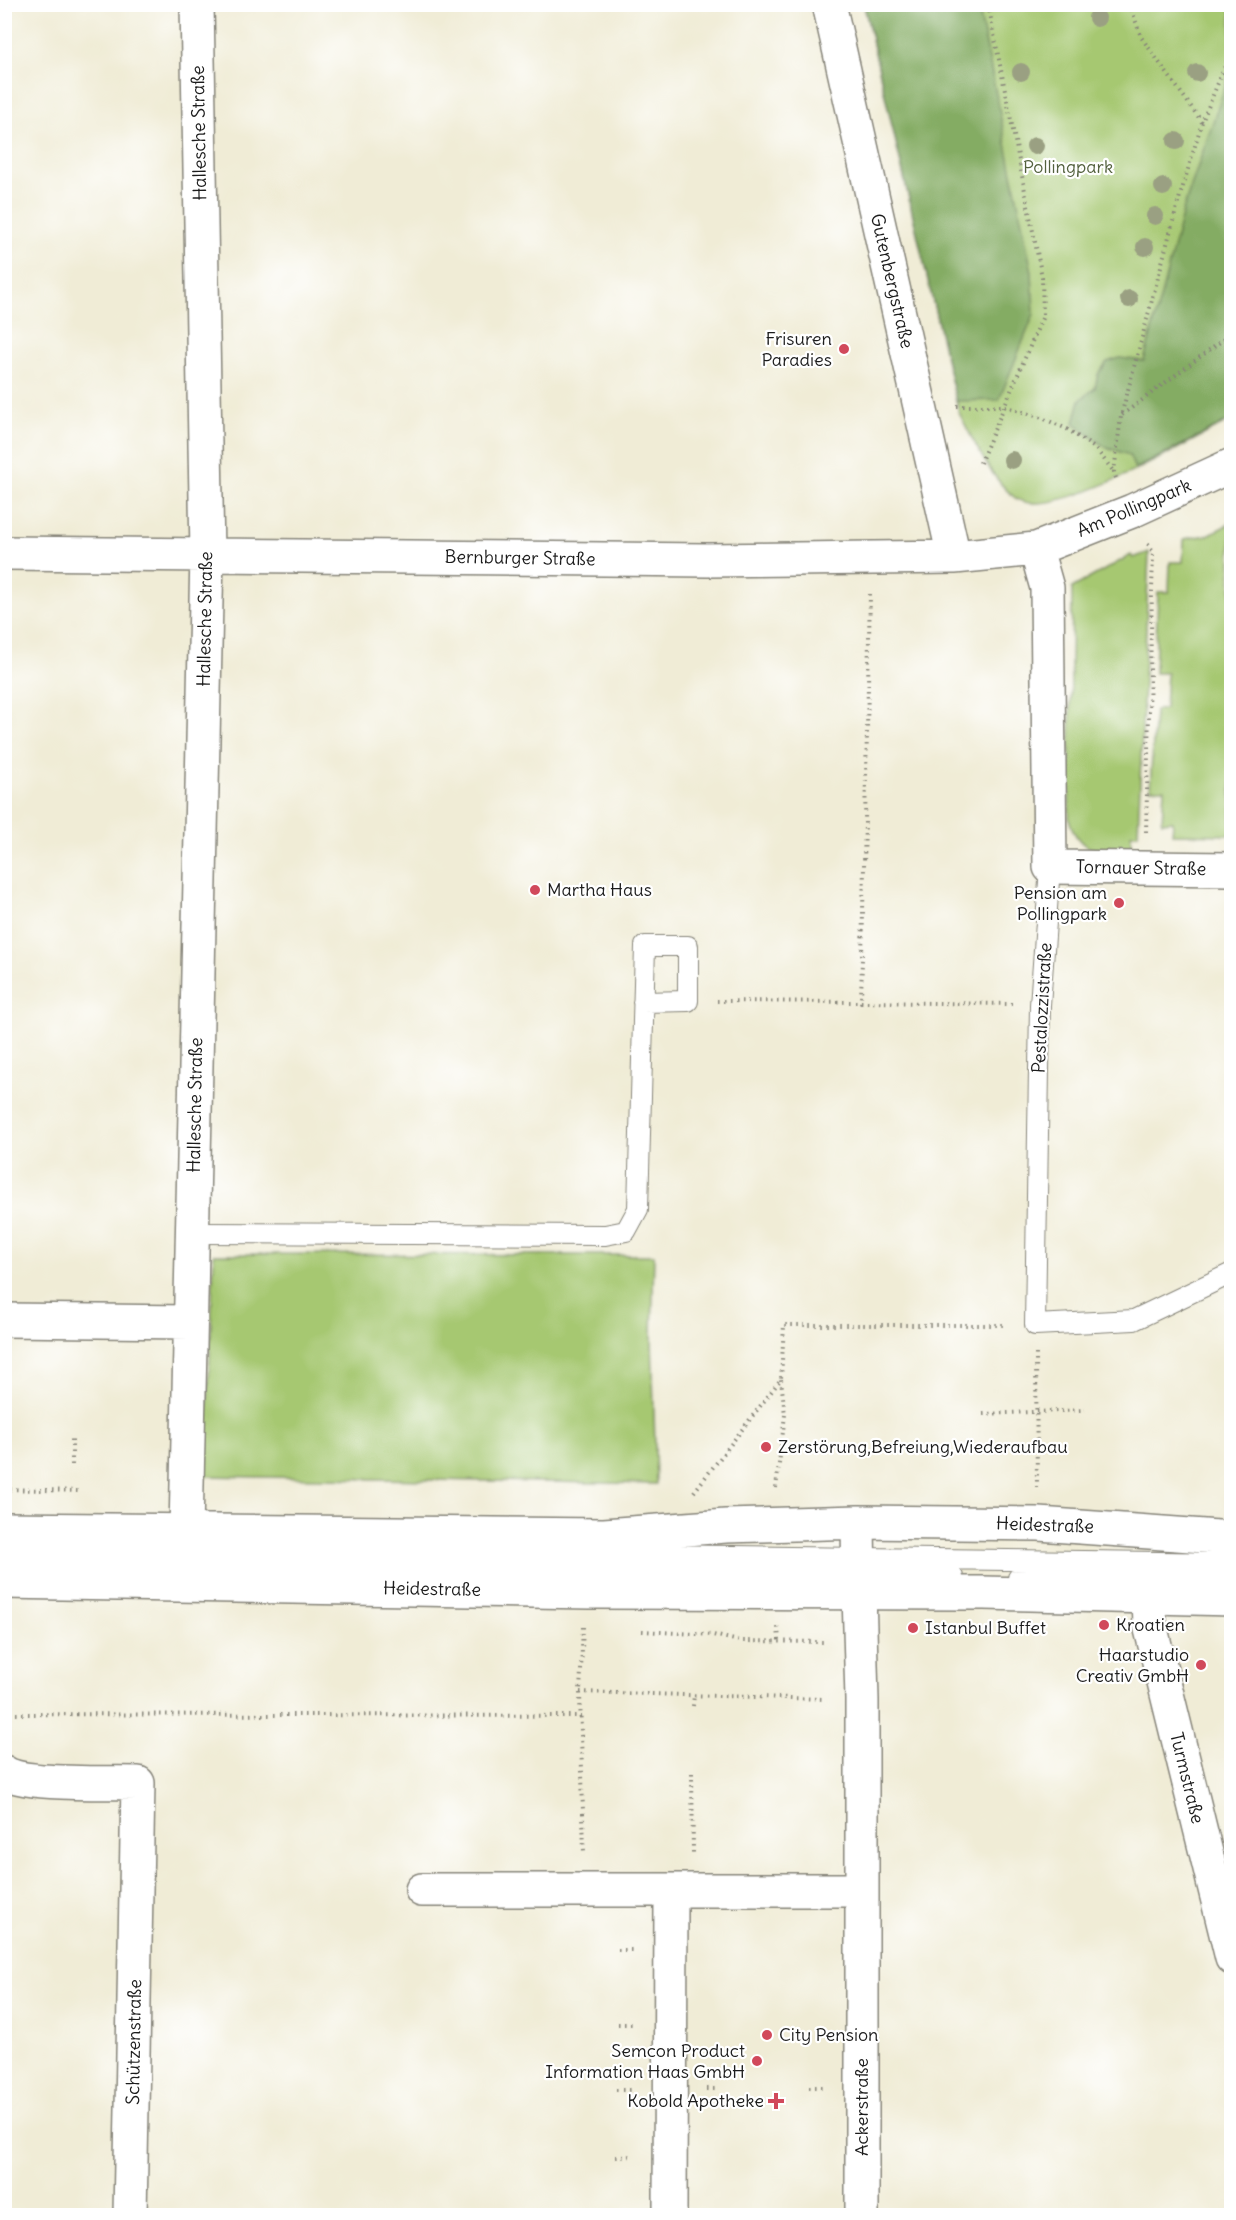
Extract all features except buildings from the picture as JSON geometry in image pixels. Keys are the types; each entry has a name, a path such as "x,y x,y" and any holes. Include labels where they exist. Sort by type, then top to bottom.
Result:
{"street":[{"name":"Hallesche Straße","path":"186,1532 207,554 197,4"},
{"name":"Gutenbergstraße","path":"829,4 954,557"},
{"name":"Am Pollingpark","path":"1036,549 1132,512 1232,465"},
{"name":"Bernburger Straße","path":"4,553 871,559 954,557 1036,549"},
{"name":"Pestalozzistraße","path":"1036,549 1047,588 1050,867"},
{"name":"Tornauer Straße","path":"1050,867 1232,869"},
{"path":"4,1320 190,1322"},
{"path":"858,1522 859,1576"},
{"name":"Heidestraße","path":"4,1529 604,1535 726,1526 858,1522 1039,1524 1232,1538"},
{"name":"Heidestraße","path":"4,1582 859,1576 1149,1597 1232,1599"},
{"name":"Ackerstraße","path":"859,1576 862,1700 862,2216"},
{"name":"Turmstraße","path":"1149,1597 1150,1625 1232,1958"},
{"name":"Schützenstraße","path":"4,1772 11,1777 48,1781 138,1783 130,2216"},
{"path":"422,1890 861,1890"},
{"path":"670,2216 682,1891"}],"lane":[{"name":"Pestalozzistraße","path":"1035,1324 1040,1005 1050,867"},
{"path":"193,1233 605,1234 626,1231 639,1209 643,1002 645,946 688,946 688,1000 643,1002"},
{"path":"1035,1324 1134,1320 1232,1273"},
{"path":"4,1546 859,1576 1232,1563"},
{"path":"4,1564 1232,1580"}],"path":[{"path":"981,463 1043,316 1042,277 988,4"},
{"path":"1130,4 1141,38 1202,122"},
{"path":"1114,472 1121,416 1202,122 1232,49"},
{"path":"1121,416 1232,333"},
{"path":"920,405 1004,406 1067,429 1096,449 1114,472 1153,552 1145,869"},
{"path":"861,1002 871,559"},
{"path":"688,1000 1040,1005"},
{"path":"694,1492 781,1379 784,1325 1035,1324 1038,1411 1036,1470 1039,1524"},
{"path":"982,1414 1084,1410"},
{"path":"72,1438 72,1466"},
{"path":"584,1620 580,1692 585,1890"},
{"path":"580,1692 862,1700"},
{"path":"693,1706 694,1694"},
{"path":"4,1714 581,1716"},
{"path":"682,1891 692,1773"}],"green space":[{"name":"Pollingpark","path":"864,5 1231,5 1231,420 1155,461 1088,491 1057,500 1032,503 1014,497 1005,489 983,458 959,413"},
{"path":"864,5 978,5 1032,272 1034,314 999,400 956,401"},
{"path":"1231,69 1231,420 1135,469 1129,455 1104,446 1074,423 1080,400 1095,388 1098,374 1107,362 1120,358 1144,361 1184,207"},
{"path":"1231,523 1231,835 1172,834 1173,821 1162,822 1164,789 1150,789 1155,710 1165,709 1167,673 1155,673 1158,592 1169,592 1170,562 1183,562 1184,539 1208,535"},
{"path":"1149,552 1138,834 1131,834 1131,851 1100,850 1084,845 1078,839 1069,819 1072,588 1131,555 1133,558"},
{"path":"214,1254 654,1255 652,1337 656,1484 205,1476"}],"place":[{"name":"Frisuren Paradies","path":"844,349"},
{"name":"Martha Haus","path":"535,890"},
{"name":"Pension am Pollingpark","path":"1119,903"},
{"name":"Zerstörung,Befreiung,Wiederaufbau","path":"766,1447"},
{"name":"Kroatien","path":"1104,1625"},
{"name":"Istanbul Buffet","path":"913,1628"},
{"name":"Haarstudio Creativ GmbH","path":"1201,1665"},
{"name":"City Pension","path":"767,2035"},
{"name":"Semcon Product Information Haas GmbH","path":"757,2061"},
{"name":"Kobold Apotheke","path":"776,2101"}]}
